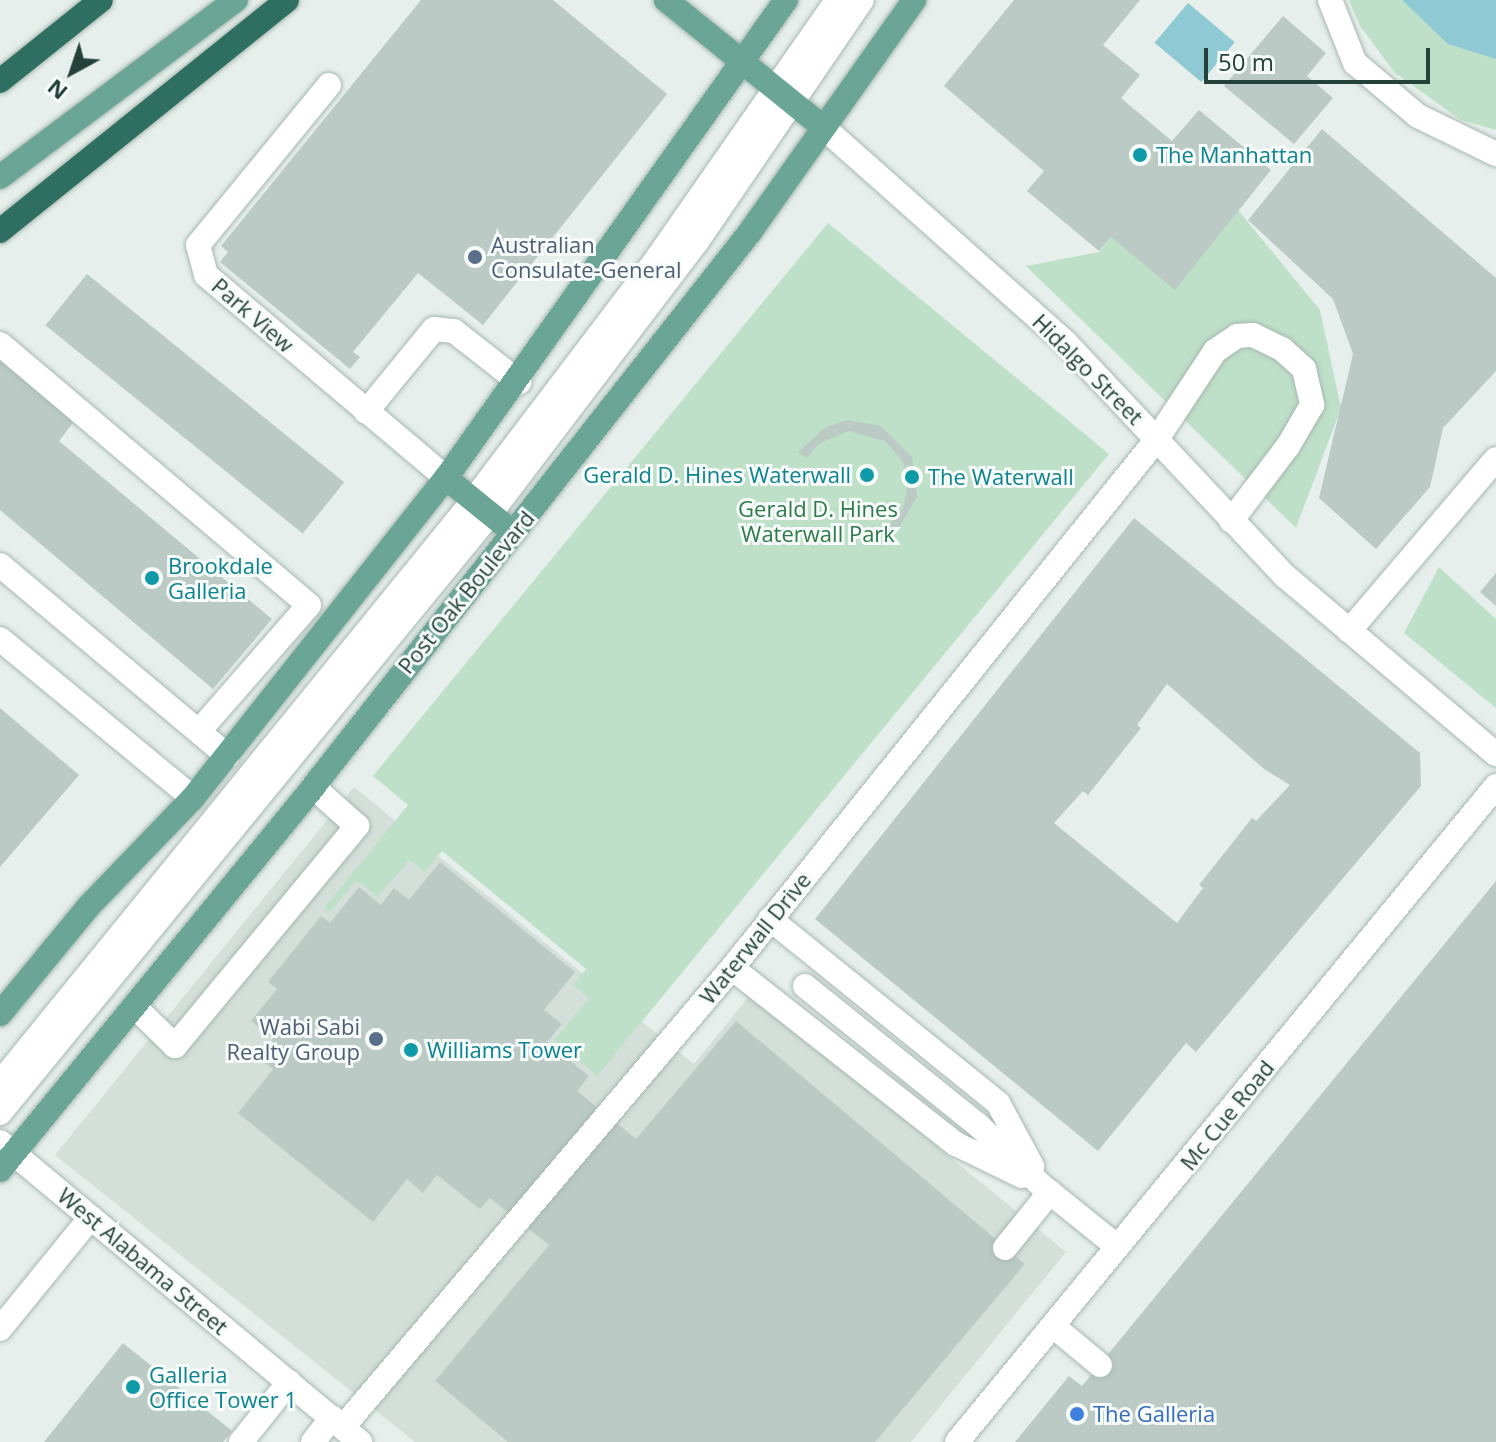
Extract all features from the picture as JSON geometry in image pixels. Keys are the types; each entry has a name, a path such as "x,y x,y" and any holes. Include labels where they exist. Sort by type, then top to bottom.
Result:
{"highway":[{"path":"0,81 101,0"},
{"path":"0,231 287,0"}],"main road":[{"path":"0,177 236,0"},
{"name":"Hidalgo Street","path":"666,0 823,127"},
{"path":"0,1014 89,906 193,798 228,756 446,478 519,382 786,0"},
{"name":"Post Oak Boulevard","path":"5,1155 135,1007 514,533 758,222 914,0"},
{"path":"446,478 514,533"}],"street":[{"path":"784,96 837,0"},
{"path":"0,1113 481,507 658,257 862,0"},
{"path":"1330,0 1355,63 1418,116 1496,154"},
{"name":"Park View","path":"329,85 198,245 206,275 446,478"},
{"name":"Hidalgo Street","path":"823,127 1066,343 1231,521 1349,631 1496,754"},
{"path":"366,412 434,329 454,331 519,382"},
{"name":"Waterwall Drive","path":"313,1442 345,1429 732,968 1157,439 1197,372 1224,341 1253,335 1296,359 1312,389 1306,420 1231,521"},
{"path":"0,344 309,605 199,731"},
{"path":"1349,631 1496,459"},
{"path":"0,1083 481,507"},
{"path":"0,565 228,756"},
{"path":"0,639 193,798"},
{"name":"Mc Cue Road","path":"957,1442 1496,786"},
{"path":"135,1007 175,1046 357,826 313,787"},
{"path":"770,919 998,1103 1046,1189"},
{"path":"732,968 956,1144 1046,1189"},
{"path":"805,986 978,1125 1046,1189 1118,1247"},
{"name":"West Alabama Street","path":"5,1155 91,1217 345,1429"},
{"path":"1005,1248 1046,1189"},
{"path":"0,1329 91,1217"},
{"path":"1053,1326 1100,1365"},
{"path":"241,1442 289,1382"}],"shaded area":[{"path":"354,787 694,1064 751,994 1066,1252 911,1442 415,1442 55,1155"}],"green space":[{"path":"1349,0 1412,0 1496,49 1496,130 1461,120 1395,73 1360,26"},
{"path":"1238,210 1320,310 1341,408 1296,528 1026,266 1099,252 1111,237"},
{"name":"Gerald D. Hines Waterwall Park","path":"828,223 1109,454 597,1076 554,1040 589,998 573,985 586,969 442,851 424,872 409,860 378,897 356,880 330,912 324,908 408,805 373,776"},
{"path":"1439,567 1496,619 1496,708 1404,633"}],"water":[{"path":"1402,0 1496,0 1496,59 1448,44"},
{"path":"1188,3 1235,42 1201,82 1155,43"}],"building":[{"path":"421,0 553,0 667,94 483,325 418,273 353,352 360,357 350,369 220,262 228,252 221,246"},
{"name":"The Manhattan","path":"1014,0 1140,0 1103,45 1140,75 1121,98 1172,141 1199,110 1271,170 1175,290 1111,237 1099,251 1027,191 1044,171 944,86"},
{"path":"1283,16 1326,53 1307,76 1333,98 1294,144 1224,86"},
{"path":"1322,129 1496,278 1496,371 1443,428 1430,487 1376,549 1319,498 1353,354 1333,299 1248,220"},
{"path":"87,274 344,482 303,534 45,325"},
{"name":"Brookdale Galleria","path":"0,349 79,415 59,441 272,619 213,689 0,510"},
{"name":"The Waterwall","path":"847,420 881,426 912,457 917,497 896,533 889,525 903,508 908,484 903,462 885,441 849,431 818,444 807,458 798,452 826,427"},
{"path":"1134,518 1420,753 1421,786 1196,1052 1186,1043 1098,1151 815,919","holes":["1167,684 1264,769 1290,785 1256,821 1252,818 1199,885 1203,888 1177,923 1054,823 1083,791 1088,795 1141,728 1137,725"]},
{"path":"1496,573 1496,606 1480,592"},
{"path":"0,708 79,775 0,867"},
{"path":"440,862 575,972 544,1010 562,1024 547,1042 589,1076 577,1091 636,1139 736,1021 1025,1264 875,1442 508,1442 435,1381 549,1245 490,1198 480,1209 437,1175 423,1193 407,1179 373,1222 238,1113 273,1069 258,1058 273,1039 251,1021 277,989 268,982 321,916 330,923 359,887 381,905 394,888 409,900"},
{"path":"1496,881 1496,1442 1015,1442 1069,1376 1082,1386"},
{"name":"Galleria Office Tower 1","path":"123,1343 232,1431 223,1442 44,1442"}],"place":[{"name":"The Manhattan","path":"1140,155"},
{"name":"Australian Consulate-General","path":"475,257"},
{"name":"Gerald D. Hines Waterwall","path":"867,475"},
{"name":"The Waterwall","path":"912,477"},
{"name":"Brookdale Galleria","path":"152,578"},
{"name":"Wabi Sabi Realty Group","path":"376,1039"},
{"name":"Williams Tower","path":"411,1050"},
{"name":"Galleria Office Tower 1","path":"133,1387"},
{"name":"The Galleria","path":"1077,1414"}]}
